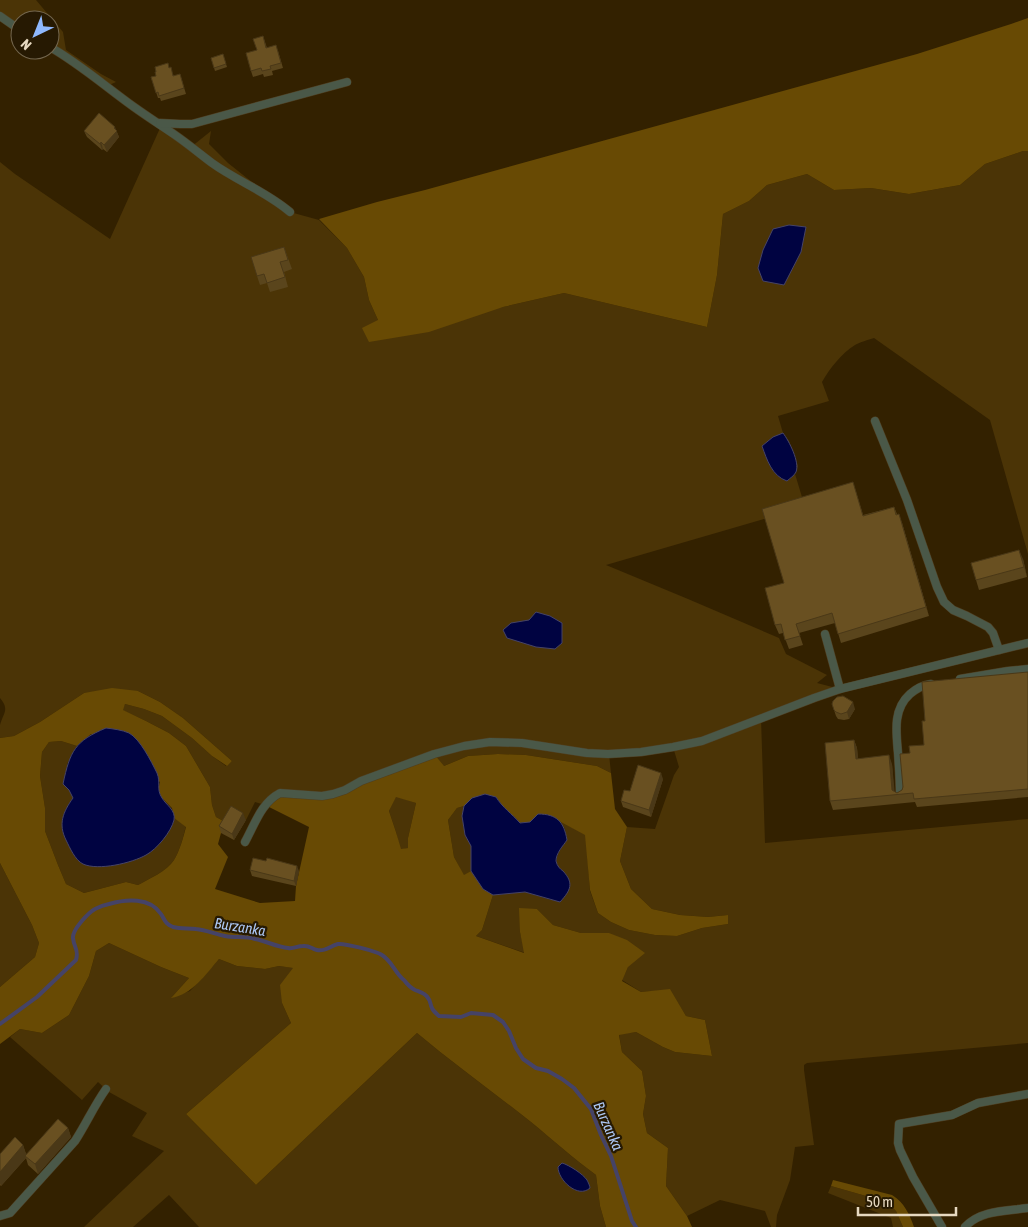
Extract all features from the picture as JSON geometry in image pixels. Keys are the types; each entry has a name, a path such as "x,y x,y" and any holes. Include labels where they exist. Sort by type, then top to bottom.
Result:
{"lane":[{"path":"60,54 98,79 228,174 268,196 290,212"},
{"path":"153,120 165,124 192,124 348,82"},
{"path":"875,421 907,500 944,602 953,610 988,627 992,631 999,650"},
{"path":"825,634 840,689"},
{"path":"246,842 265,805 280,793 322,796 333,794 361,781 434,754 464,746 490,742 522,743 608,754 641,752 673,747 702,741 840,689 1028,643"},
{"path":"951,680 1028,669"},
{"path":"900,796 896,730 898,710 908,696 916,689 923,685 942,682"},
{"path":"0,1216 10,1213 75,1141 106,1089"},
{"path":"942,1227 900,1150 898,1143 900,1124 952,1114 978,1103 1028,1094"},
{"path":"965,1227 981,1216 1028,1208"}],"shaded area":[{"path":"0,0 36,0 44,10 10,10 10,23 0,16"},
{"path":"1028,18 1028,151 985,164 960,185 909,194 871,188 834,190 807,174 767,185 749,201 723,214 717,275 707,327 564,293 503,307 429,332 369,342 362,328 378,320 369,300 364,277 347,248 319,219 917,54"},
{"path":"60,28 63,32 66,50 116,82 107,86 60,54"},
{"path":"161,126 191,147 211,131 209,144 228,163 290,212 319,220 347,248 364,277 369,300 378,320 503,307 564,293 707,327 717,275 723,214 749,201 767,185 807,174 834,190 871,188 909,194 960,185 985,164 1028,151 1028,554 990,420 874,338 855,345 841,357 829,372 822,382 829,401 778,416 783,433 789,441 798,466 795,474 805,507 606,565 779,638 786,654 827,675 817,683 840,689 761,718 765,843 1028,819 1028,1043 807,1063 804,1065 804,1070 814,1145 795,1147 790,1180 777,1215 776,1227 771,1227 765,1211 720,1200 687,1216 666,1186 668,1148 647,1133 643,1114 646,1096 642,1071 622,1052 619,1034 636,1032 675,1052 712,1056 705,1020 686,1016 670,990 641,992 622,980 628,967 609,933 581,933 553,925 537,909 520,932 525,953 476,936 482,930 493,895 525,892 551,900 567,876 557,863 559,853 567,840 565,829 560,821 586,835 590,891 598,913 611,922 629,930 655,935 677,936 702,928 728,924 728,915 708,917 680,915 652,909 631,889 620,861 627,827 655,829 674,775 679,767 673,747 609,754 611,773 597,766 526,755 468,756 444,766 345,790 265,805 255,802 246,820 233,813 227,823 216,817 212,805 210,787 186,746 169,733 122,710 125,704 162,716 226,766 232,761 183,718 160,702 138,691 84,693 40,722 14,736 0,738 0,725 5,706 0,698 0,162 110,239"},
{"path":"789,225 806,227 801,252 784,285 763,281 758,268 763,250 773,229"},
{"path":"783,433 791,446 797,468 793,476 787,481 774,471 768,462 762,446 773,437"},
{"path":"536,612 550,616 562,623 562,643 555,649 536,647 507,638 503,630 511,623 529,620"},
{"path":"112,688 138,691 160,702 183,718 232,761 227,766 162,716 125,704 123,710 169,733 186,746 210,787 212,805 216,817 227,823 221,833 218,844 228,857 215,889 260,903 295,901 296,886 309,827 265,805 274,796 322,796 434,754 444,766 468,756 526,755 597,766 611,773 615,809 627,827 620,861 631,889 652,909 680,915 708,917 728,915 728,924 702,928 677,936 655,935 629,930 611,922 598,913 590,890 585,835 546,814 530,822 520,823 496,797 472,798 464,806 457,808 448,820 454,857 464,875 471,871 483,889 493,895 482,930 476,936 524,953 520,932 519,908 537,909 553,925 581,933 609,933 627,940 645,953 628,967 622,981 641,992 670,989 686,1016 705,1020 712,1056 675,1052 636,1032 619,1035 622,1052 642,1071 646,1096 643,1114 647,1133 668,1148 666,1186 687,1216 692,1227 606,1227 600,1206 596,1175 417,1033 256,1185 186,1114 291,1023 282,1003 280,985 293,968 279,966 265,969 237,966 219,959 204,977 186,993 171,998 189,978 109,943 96,951 89,976 69,1015 42,1033 20,1029 0,1044 0,987 35,957 39,943 32,925 0,863 0,738 14,736 40,722 84,693","holes":["91,734 160,782 158,790 162,798 172,808 174,818 186,827 180,848 174,860 158,874 138,885 126,882 84,893 66,884 45,831 45,808 40,776 42,752 49,742 61,741 77,746","396,797 416,803 408,838 408,848 401,849 389,811"]},
{"path":"106,728 129,733 141,745 157,773 160,795 174,813 174,820 163,840 146,855 124,863 97,867 80,862 73,854 66,840 62,823 73,798 63,784 68,763 76,748 87,738"},
{"path":"61,741 77,746 67,764 69,790 73,798 68,805 169,830 174,818 186,826 178,852 167,868 138,885 126,882 84,893 66,884 45,831 45,808 40,776 42,752 49,742"},
{"path":"485,794 496,797 520,823 530,822 538,814 545,814 555,817 562,824 567,840 558,852 556,861 569,879 570,886 567,894 560,902 525,892 493,895 483,889 471,871 471,846 465,835 462,816 464,806 472,798"},
{"path":"396,796 416,803 408,838 408,848 400,850 389,811"},
{"path":"464,806 462,816 465,835 471,846 471,871 464,876 454,857 448,820 457,808"},
{"path":"0,863 32,925 39,943 35,957 0,987"},
{"path":"109,943 189,978 172,997 190,991 219,959 237,966 265,969 279,966 294,968 282,1003 291,1023 186,1114 256,1185 417,1033 596,1175 600,1206 606,1227 199,1227 169,1195 133,1227 84,1227 164,1151 132,1136 147,1113 109,1092 98,1082 82,1100 10,1037 20,1029 42,1033 69,1015 89,976 96,951"},
{"path":"562,1163 582,1175 587,1180 590,1188 585,1191 575,1190 565,1182 561,1177 558,1167"},
{"path":"833,1180 892,1195 906,1209 914,1227 903,1227 896,1211 887,1202 831,1186"},
{"path":"831,1186 887,1202 896,1211 903,1227 893,1227 891,1218 828,1193"}],"building":[{"path":"263,36 266,48 276,45 281,63 270,66 271,69 262,71 261,68 251,71 246,53 257,50 253,39"},
{"path":"223,54 226,64 214,68 211,58"},
{"path":"168,63 173,76 180,74 184,88 159,96 158,92 156,93 151,77 156,76 155,67"},
{"path":"99,113 117,131 104,145 84,131"},
{"path":"284,247 288,260 280,262 285,277 267,283 264,274 257,276 251,257"},
{"path":"853,482 863,516 894,507 896,515 899,514 926,607 838,634 832,613 796,624 800,636 785,640 781,624 775,625 765,588 784,583 762,509"},
{"path":"1019,550 1024,567 976,580 971,563"},
{"path":"1028,672 1028,789 914,799 913,793 830,801 825,743 854,740 856,759 889,755 892,790 897,793 903,787 900,754 910,753 909,746 924,745 922,721 925,721 922,682"},
{"path":"843,696 853,702 847,712 841,714 834,710 832,704 837,697"},
{"path":"638,765 661,773 649,810 621,801 624,790 630,791"},
{"path":"231,806 243,813 232,834 219,826"},
{"path":"253,858 266,861 267,858 297,866 294,881 250,870"},
{"path":"58,1119 68,1128 35,1164 25,1156"},
{"path":"15,1137 23,1145 0,1172 0,1154"}],"waterway":[{"name":"Burzanka","path":"0,1024 37,997 76,960 77,951 73,935 88,914 103,905 116,902 130,900 151,905 156,908 170,926 176,928 200,930 229,937 251,938 288,948 305,946 315,950 325,950 341,944 373,951 382,955 411,987 425,995 439,1016 461,1017 471,1013 493,1015 503,1022 523,1059 536,1068 548,1071 574,1088 591,1109 611,1156 632,1221 636,1227"}]}
